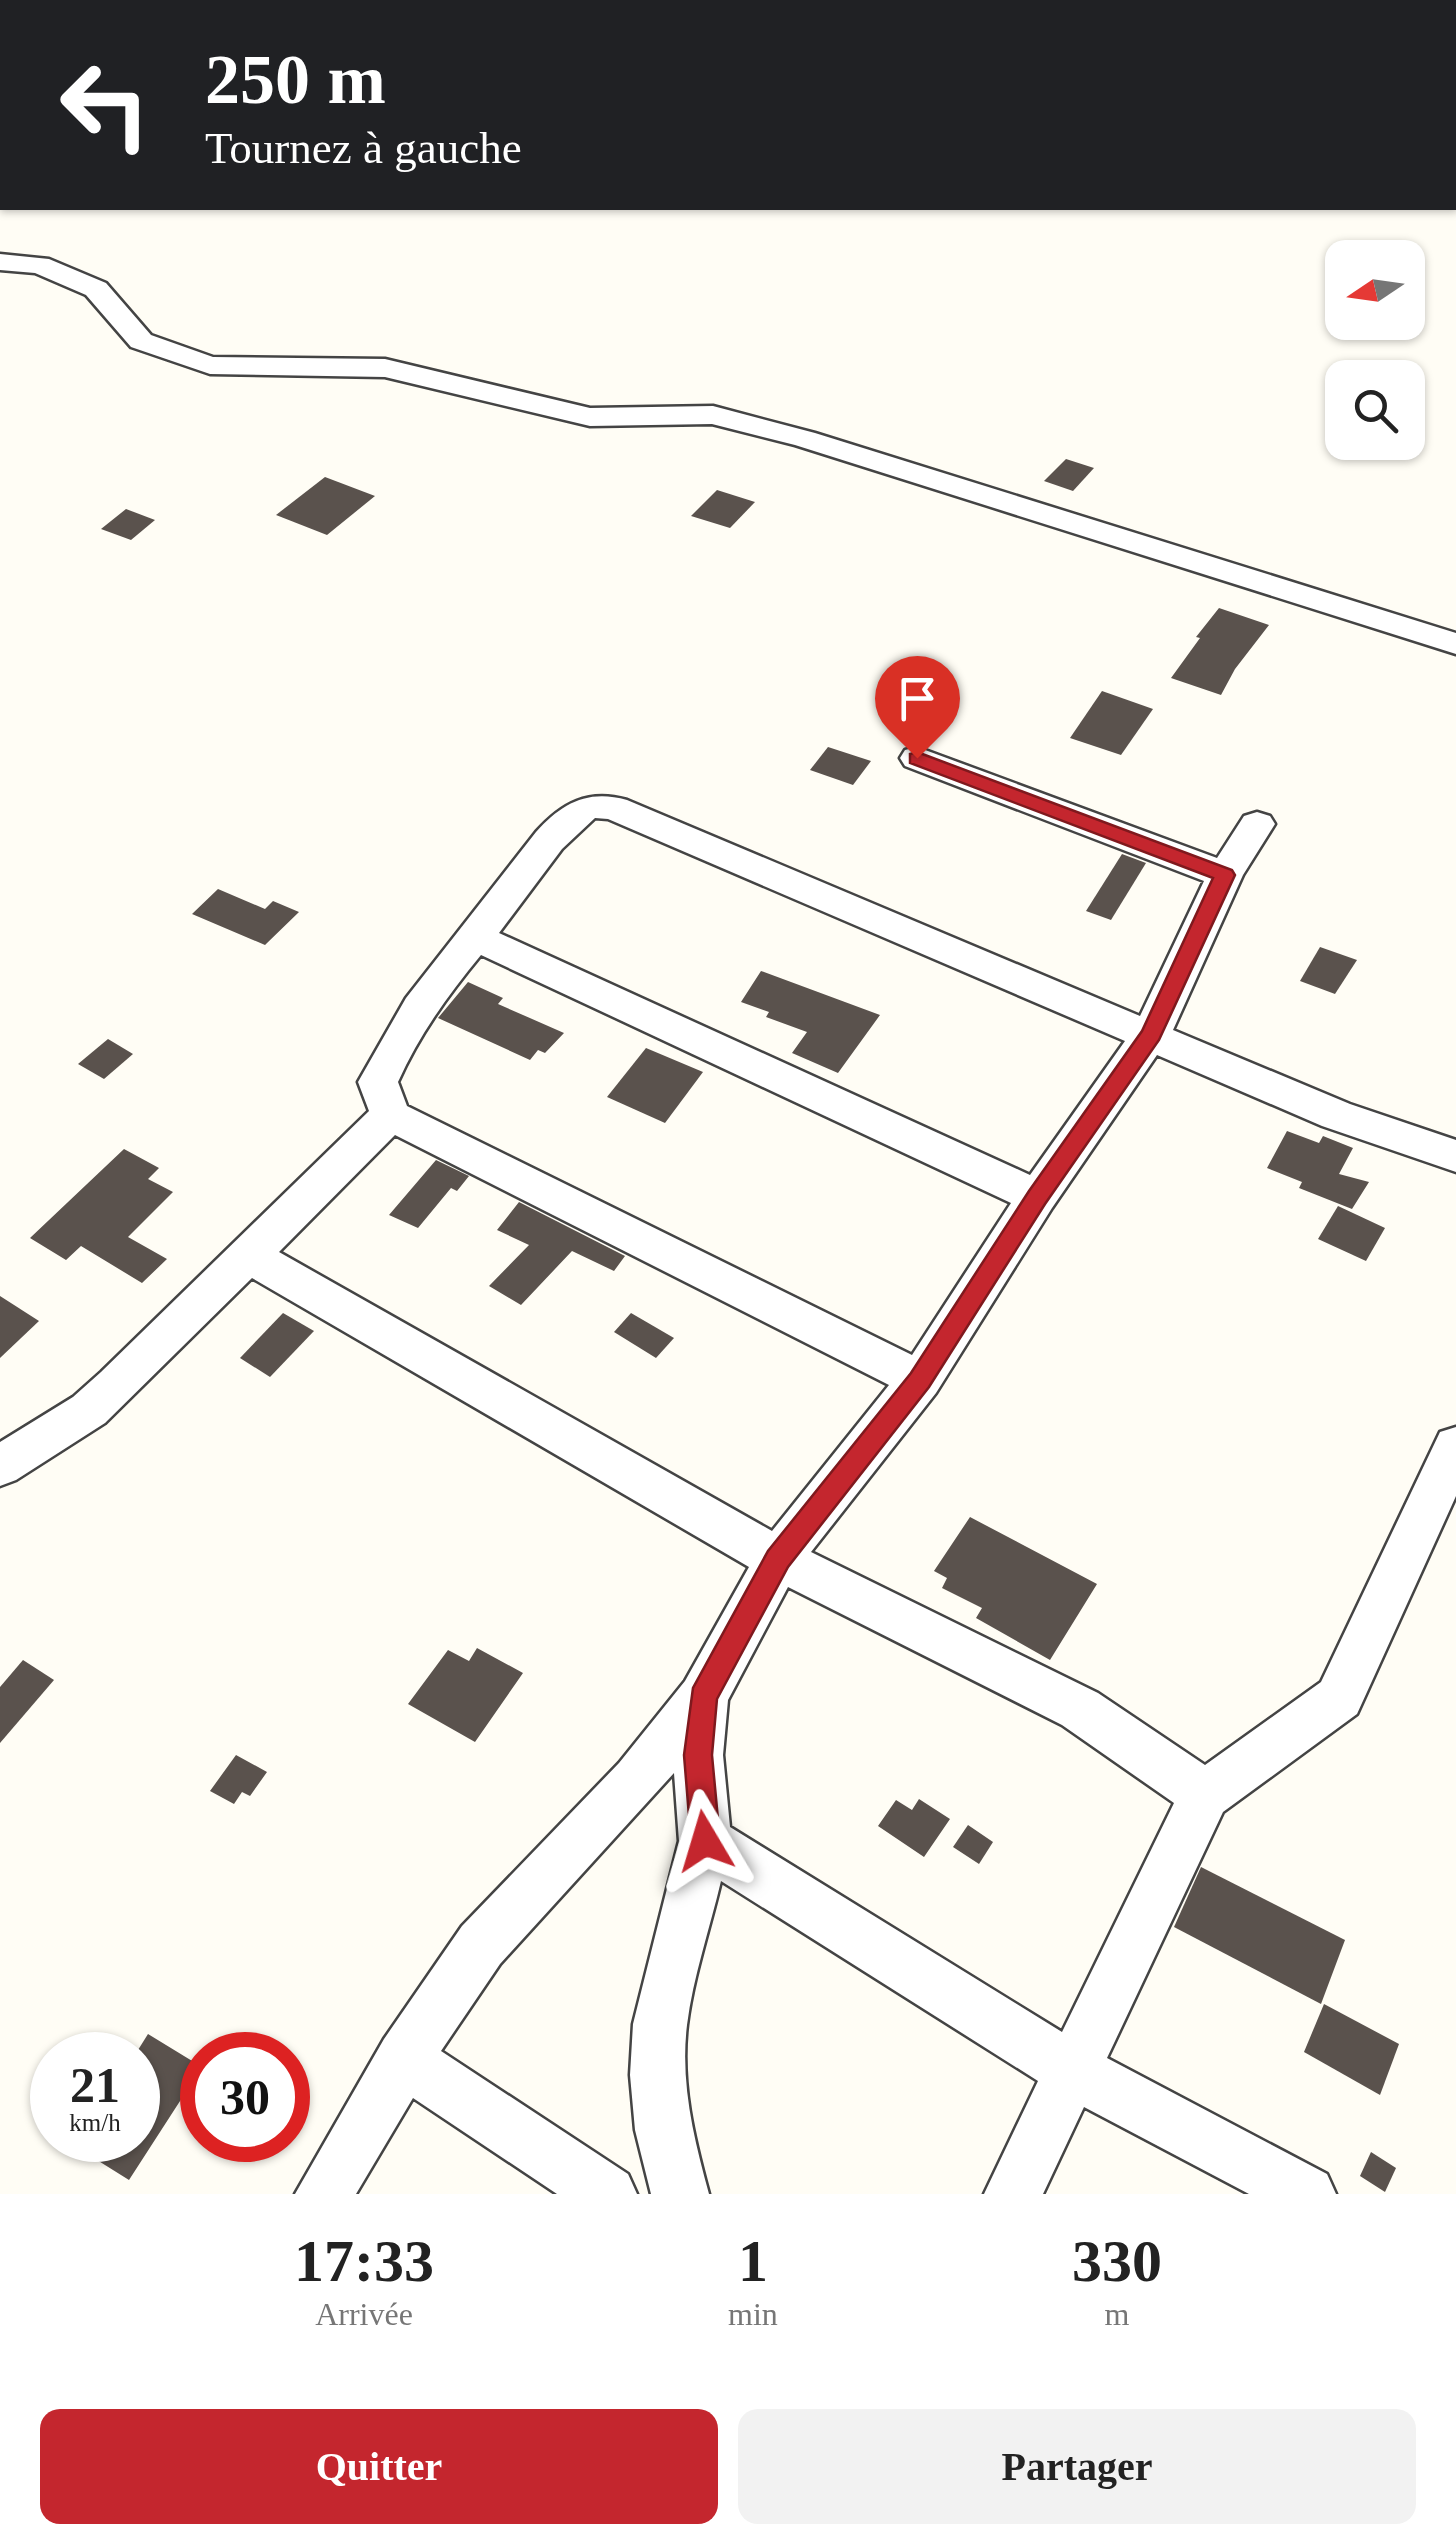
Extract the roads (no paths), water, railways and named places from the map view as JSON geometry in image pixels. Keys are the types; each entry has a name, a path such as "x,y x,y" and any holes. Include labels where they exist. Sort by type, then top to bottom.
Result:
{"street":[{"path":"0,262 40,265 96,289 140,341 210,366 385,368 590,416 713,415 805,439 1456,644"},
{"path":"917,758 1225,875"},
{"path":"920,1380 390,1116 378,1082 390,1053 439,978 476,938 566,822 594,805 614,808 1152,1034 1336,1116 1456,1156"},
{"path":"324,2194 404,2059 481,1945 637,1780 703,1697 778,1559 920,1380 1037,1198 1152,1034 1225,875 1256,824"},
{"path":"476,938 1037,1198"},
{"path":"0,1466 89,1410 390,1116"},
{"path":"250,1256 778,1559 1080,1709 1205,1794"},
{"path":"1013,2194 1070,2068 1205,1794 1339,1698 1456,1446"},
{"path":"680,2194 662,2130 660,2024 705,1841 698,1755 703,1697"},
{"path":"705,1841 1070,2068 1308,2194"},
{"path":"404,2059 608,2194"}]}
